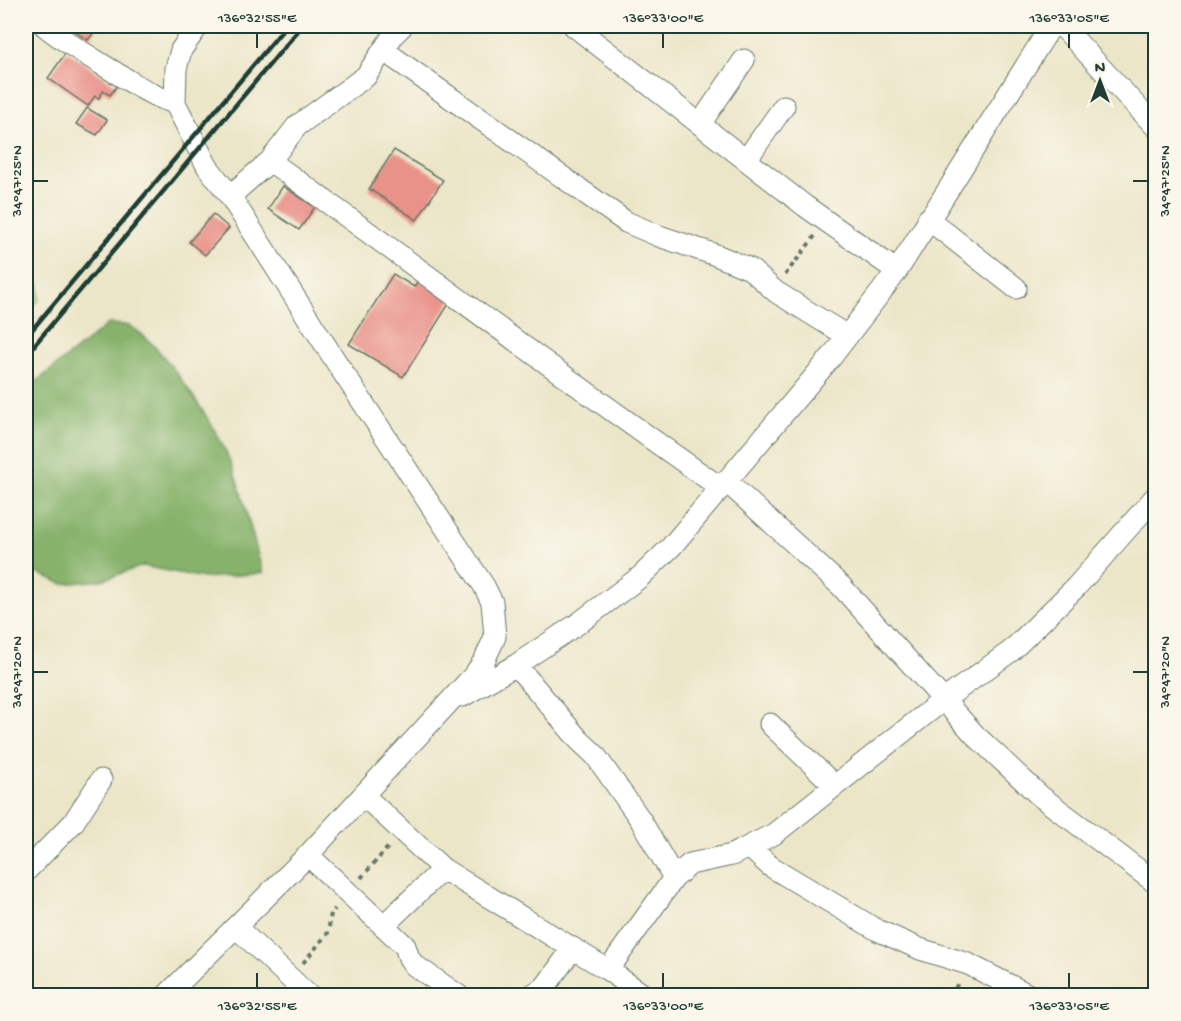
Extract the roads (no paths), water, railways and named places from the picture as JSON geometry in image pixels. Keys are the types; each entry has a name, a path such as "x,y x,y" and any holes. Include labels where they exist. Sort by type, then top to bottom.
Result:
{"street":[{"path":"45,26 86,55 161,99 175,103"},
{"path":"166,996 308,855 449,704 484,661 495,637 492,602 457,543 340,368 230,196 207,166 175,103 176,69 180,50 198,26"},
{"path":"230,196 270,161 297,126 366,76 402,26"},
{"path":"574,26 826,221 897,271"},
{"path":"449,704 516,665 579,623 640,577 671,547 778,421 897,271 1051,26"},
{"path":"1062,26 1155,127"},
{"path":"383,50 626,222 750,269 774,290 847,336"},
{"path":"700,124 744,60"},
{"path":"746,160 784,106"},
{"path":"270,161 583,390 724,484 841,586 942,701 1040,796 1155,884"},
{"path":"928,219 1016,288"},
{"path":"608,970 674,878 690,864 732,855 774,834 942,701 1011,651 1045,620 1155,496"},
{"path":"516,665 579,740 595,755 640,819 674,878"},
{"path":"770,724 834,785"},
{"path":"26,871 73,824 101,780"},
{"path":"363,795 443,869 608,970 645,996"},
{"path":"749,847 770,866 877,930 920,949 968,964 1031,996"},
{"path":"308,855 405,946 414,965 459,996"},
{"path":"383,926 443,869"},
{"path":"237,928 303,994"},
{"path":"530,996 545,987 573,948"}],"railway":[{"path":"26,337 286,26"},
{"path":"26,355 302,26"}]}
